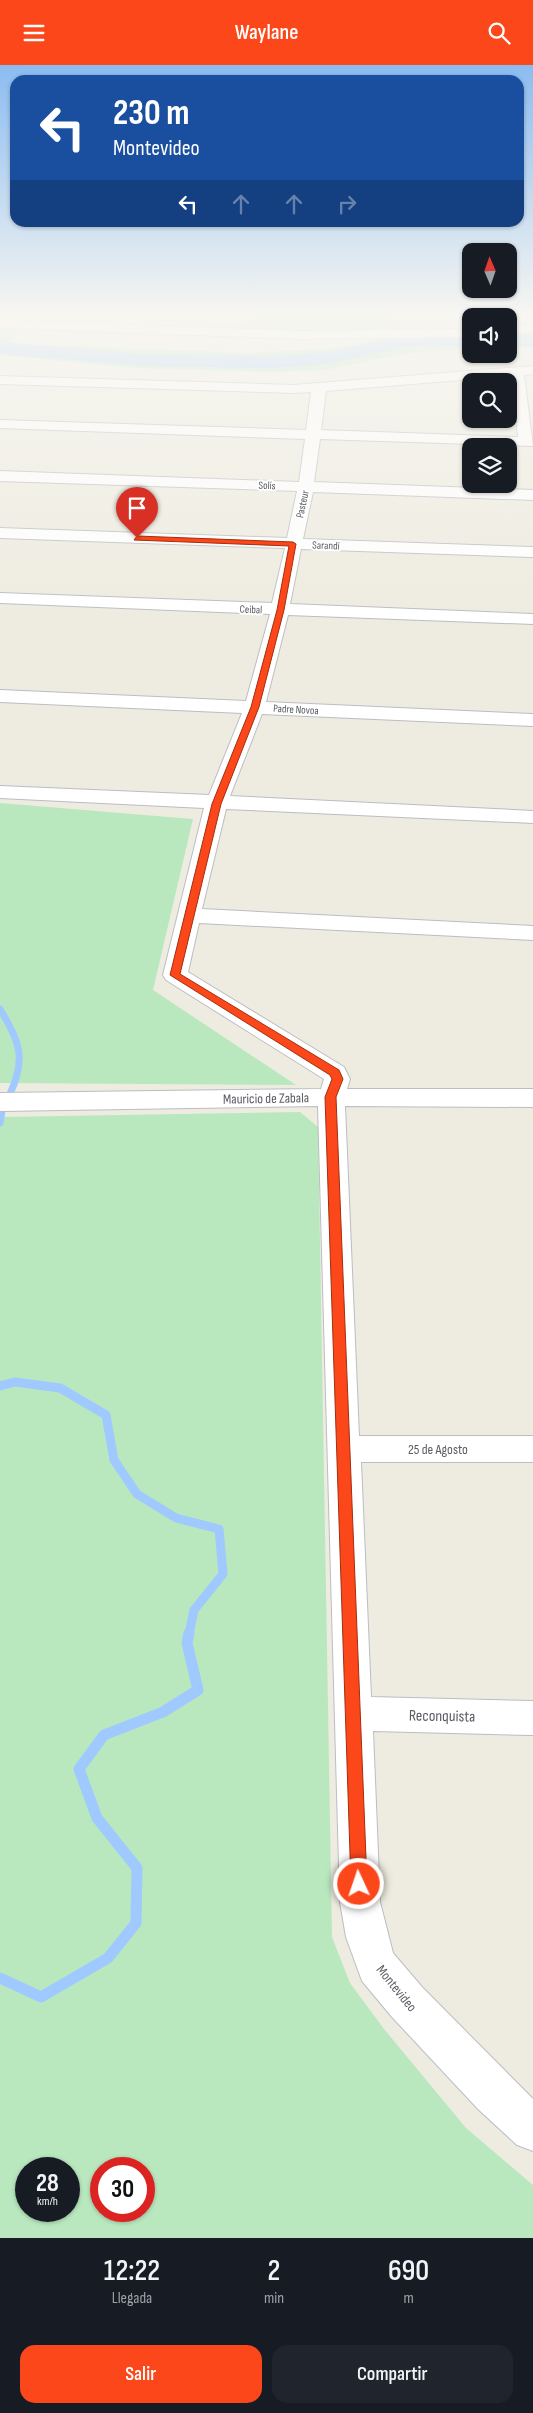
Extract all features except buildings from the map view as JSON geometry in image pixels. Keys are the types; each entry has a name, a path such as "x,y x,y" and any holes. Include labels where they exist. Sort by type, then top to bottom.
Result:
{"street":[{"name":"Pasteur","path":"255,707 280,610 306,486 315,416"},
{"path":"0,424 529,442 524,416"},
{"name":"Solís","path":"0,476 533,495"},
{"name":"Sarandí","path":"0,533 533,552"},
{"name":"Ceibal","path":"0,598 533,619"},
{"name":"Padre Novoa","path":"0,696 533,719"},
{"name":"Montevideo","path":"255,707 216,804 175,975 335,1073 337,1079 330,1097 360,1902 367,1937 377,1966 414,2009 494,2093 533,2129"},
{"path":"0,792 216,804 533,817"},
{"path":"188,915 533,933"},
{"name":"Mauricio de Zabala","path":"0,1102 330,1097 533,1098"},
{"name":"25 de Agosto","path":"343,1449 533,1449"},
{"name":"Reconquista","path":"352,1713 533,1717"}],"green space":[{"path":"0,803 193,819 153,990 296,1085 0,1083"},
{"path":"300,1112 318,1127 332,1937 350,1983 384,2029 466,2128 533,2185 533,2238 0,2238 0,1117"}],"waterway":[{"path":"0,1009 12,1031 18,1050 18,1070 10,1094"},
{"path":"0,1123 2,1111"},
{"path":"0,1386 15,1382 60,1388 106,1415 114,1460 137,1494 176,1518 219,1529 223,1574 194,1610 189,1634"},
{"path":"0,1978 41,1997 108,1958 136,1923 137,1868 97,1818 79,1769 104,1735 163,1712 198,1690 187,1643 189,1633"}],"route":[{"path":"137,538 293,544 280,610 255,707 216,804 175,975 335,1073 337,1079 330,1097 359,1884"}]}
